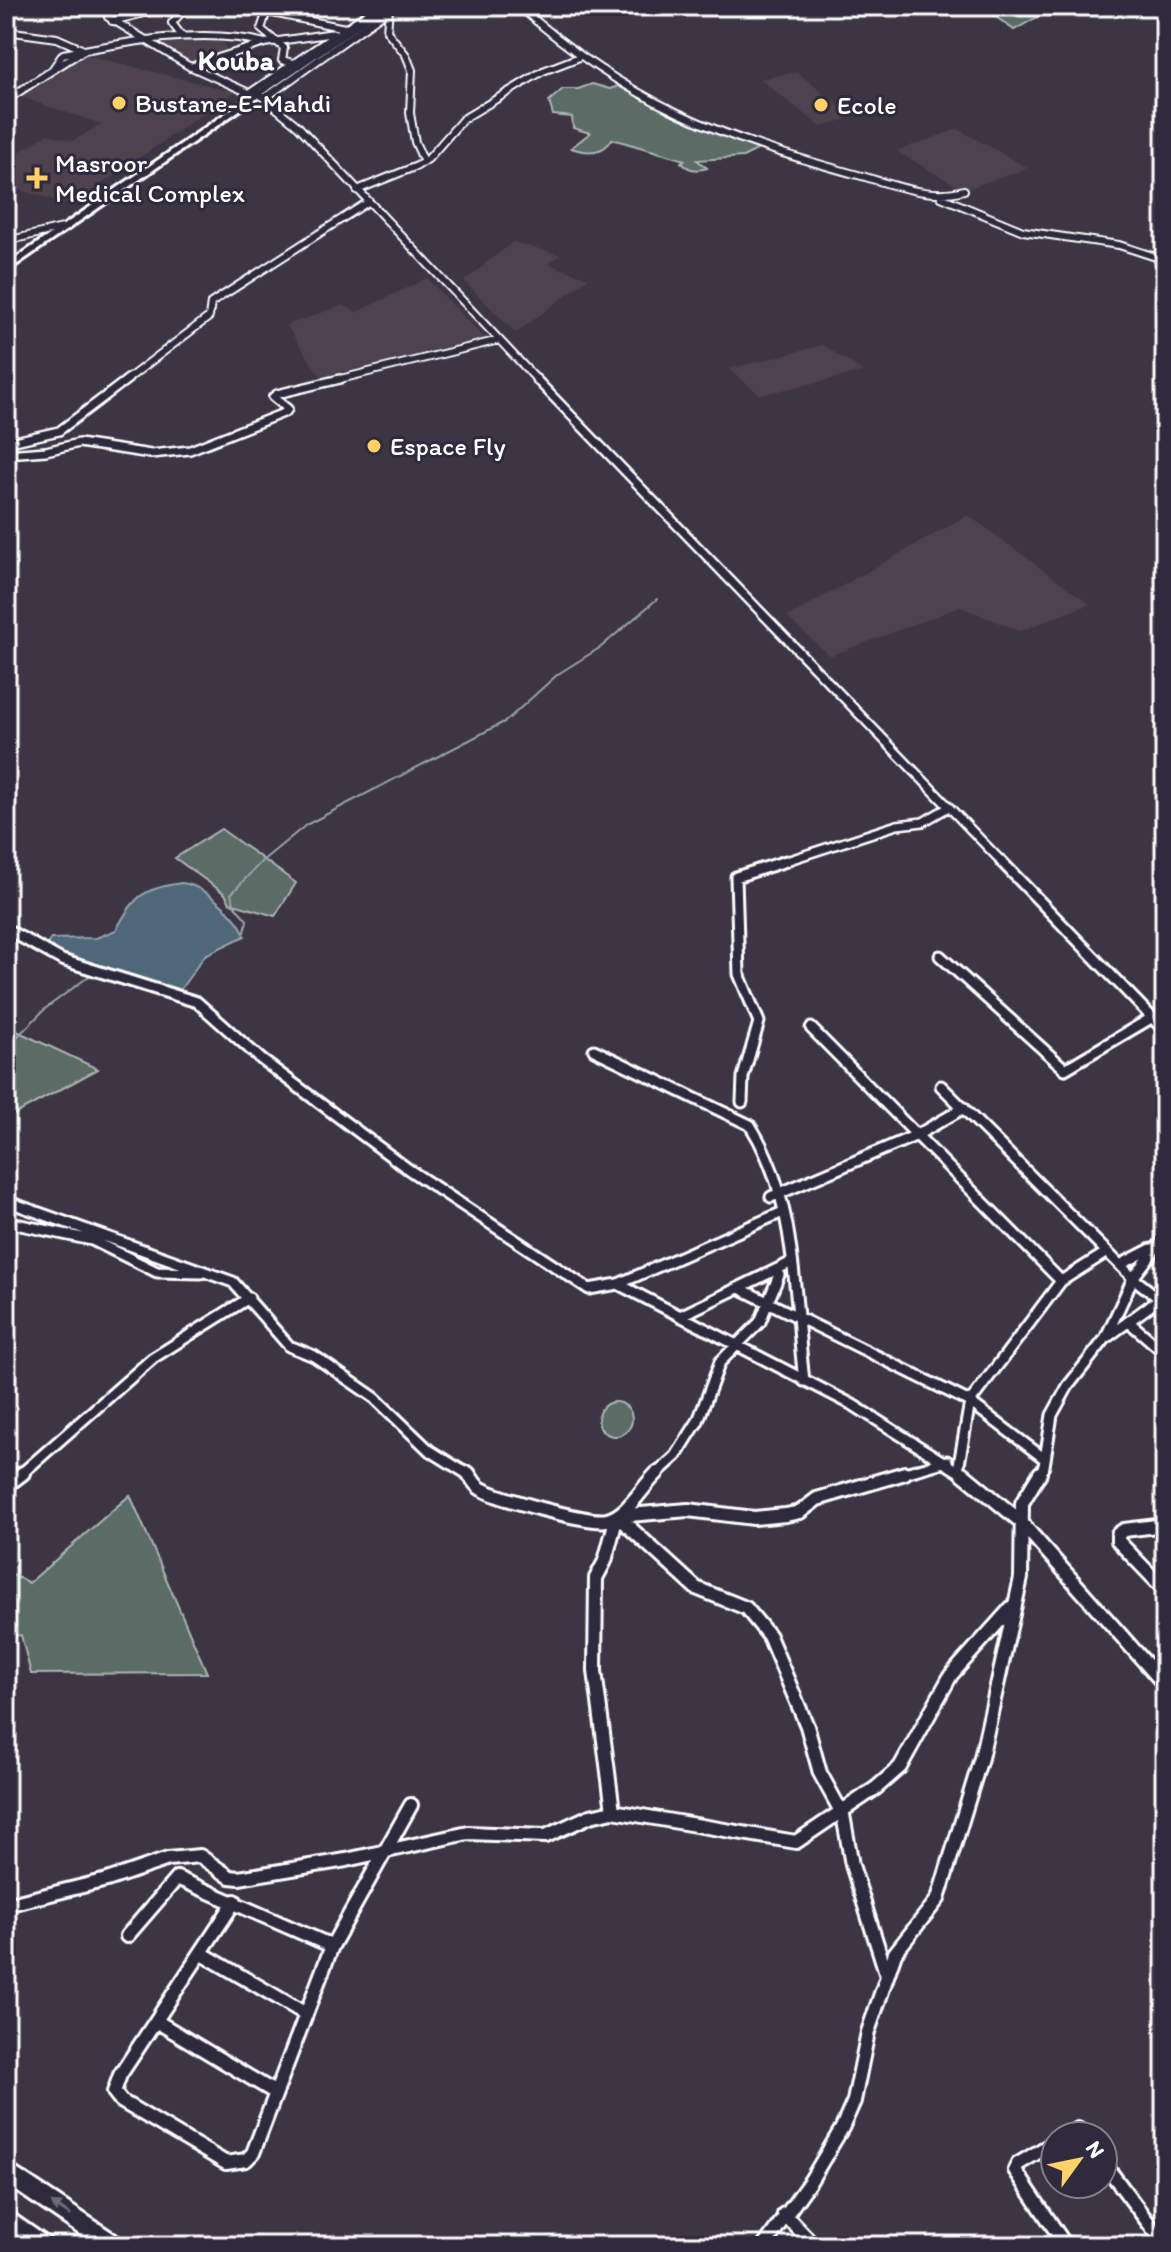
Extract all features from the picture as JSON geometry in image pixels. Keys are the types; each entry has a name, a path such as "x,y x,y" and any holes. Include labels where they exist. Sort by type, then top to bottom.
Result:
{"highway":[{"path":"6,269 383,7"},
{"path":"6,2172 115,2246"},
{"path":"6,2219 42,2246"}],"street":[{"path":"181,35 172,23 180,14 175,6 110,19 190,67 257,95 298,126 499,340 1165,1031"},
{"path":"238,6 269,9 298,21 341,30"},
{"path":"278,12 312,6"},
{"path":"519,6 577,58 637,98 701,126 761,148 926,193 1023,231 1107,243 1165,260"},
{"path":"269,9 261,29 284,48 282,60 298,65 341,30 383,7"},
{"path":"383,7 387,31 406,55 412,70 410,113 415,142 424,162"},
{"path":"257,95 383,7"},
{"path":"6,100 84,50 219,32 230,38 265,43 341,30"},
{"path":"6,31 57,38 84,50"},
{"path":"190,67 265,43"},
{"path":"357,190 396,178 424,162 463,119 543,71 577,58"},
{"path":"926,193 946,195 964,190"},
{"path":"6,443 59,431 209,317 211,303 252,272 322,234 368,202"},
{"path":"6,241 67,227"},
{"path":"6,454 46,451 79,443 156,454 193,450 286,412 288,409 273,397 277,394 499,340"},
{"path":"742,1102 743,1077 759,1022 739,974 739,895 736,877 897,825 923,822 949,807"},
{"path":"6,929 62,960 197,1002 262,1060 408,1169 589,1289 618,1284 783,1212"},
{"path":"940,956 1065,1069 1153,1017"},
{"path":"811,1028 1061,1281"},
{"path":"594,1050 750,1125 763,1142 775,1195 783,1212 804,1381"},
{"path":"941,1086 1133,1278 1163,1299 1105,1339"},
{"path":"775,1195 917,1135 964,1108"},
{"path":"6,1201 233,1282 289,1346 314,1356 375,1398 429,1450 466,1471 480,1488 559,1514 593,1520 688,1510 754,1518 786,1515 800,1512 817,1499 947,1461"},
{"path":"6,1222 92,1240 157,1272 212,1274"},
{"path":"1120,1265 1161,1243"},
{"path":"764,2246 829,2153 854,2101 868,2032 887,1976 907,1934 938,1899 973,1787 1021,1578 1019,1520 1022,1503 1045,1459 1052,1415 1068,1386 1105,1339 1133,1278 1161,1243"},
{"path":"958,1470 970,1402 1061,1281 1107,1252"},
{"path":"680,1316 790,1263"},
{"path":"613,1811 595,1671 596,1578 605,1561 617,1516 676,1456 692,1435 710,1381 720,1362 756,1328 770,1302 779,1275"},
{"path":"618,1284 853,1405 947,1461 1019,1520 1165,1685"},
{"path":"739,1288 970,1402 1045,1459"},
{"path":"6,1486 39,1461 114,1390 153,1358 249,1298"},
{"path":"1129,1322 1165,1353"},
{"path":"617,1516 683,1578 715,1598 746,1608 764,1629 807,1726 820,1773 841,1810 852,1865 887,1976"},
{"path":"1165,1525 1124,1530 1118,1534 1118,1541 1165,1590"},
{"path":"6,1905 107,1880 168,1859 200,1856 230,1877 239,1878 385,1852 468,1833 546,1836 590,1816 613,1811 796,1842 887,1781 904,1763 943,1688 969,1653 989,1636 1012,1607"},
{"path":"235,1901 115,2084 114,2092 133,2109 219,2160 236,2163 246,2160 253,2153 332,1946 411,1805"},
{"path":"127,1936 177,1878 332,1946"},
{"path":"201,1953 306,2014"},
{"path":"156,2021 276,2093"},
{"path":"1039,2152 1018,2164 1015,2170 1066,2246"},
{"path":"1119,2183 1165,2245"},
{"path":"784,2214 815,2246"}],"shaded area":[{"path":"202,35 219,38 229,53 187,64 152,44"},
{"path":"82,54 235,92 71,205 6,186 6,161 13,156 48,134 73,141 101,124 15,95"},
{"path":"797,72 853,117 821,127 759,79"},
{"path":"958,129 1028,168 964,190 896,151"},
{"path":"513,242 561,255 548,264 589,278 516,333 464,281"},
{"path":"427,278 485,339 321,377 286,325 343,305 357,312"},
{"path":"823,345 864,372 760,395 728,369"},
{"path":"968,515 1090,604 1020,631 960,607 830,656 787,617"}],"green space":[{"path":"981,6 1057,6 1014,30"},
{"path":"592,84 610,89 618,86 681,118 761,148 743,157 697,160 707,168 697,170 681,162 685,160 612,139 599,150 571,148 590,133 573,128 572,117 553,115 549,101 563,89 578,89"},
{"path":"221,829 296,883 275,916 230,903 225,894 175,858"},
{"path":"6,1026 98,1069 6,1119"},
{"path":"615,1402 627,1407 632,1419 627,1431 615,1436 603,1431 598,1419 603,1407"},
{"path":"130,1495 207,1673 31,1674 21,1635 6,1637 6,1571 29,1583"}],"water":[{"path":"181,883 199,889 219,902 245,936 205,955 180,990 67,958 47,944 51,939 96,938 116,930 140,896 156,888"}],"waterway":[{"path":"245,932 247,920 235,906 231,894 262,861 306,825 506,721 558,674 601,647 657,599"},
{"path":"6,1048 46,1008 92,974"}],"place":[{"name":"Bustane-E-Mahdi","path":"119,103"},
{"name":"Ecole","path":"821,105"},
{"name":"Masroor Medical Complex","path":"37,178"},
{"name":"Espace Fly","path":"374,446"}],"district":[{"name":"Kouba","path":"236,60"}]}
